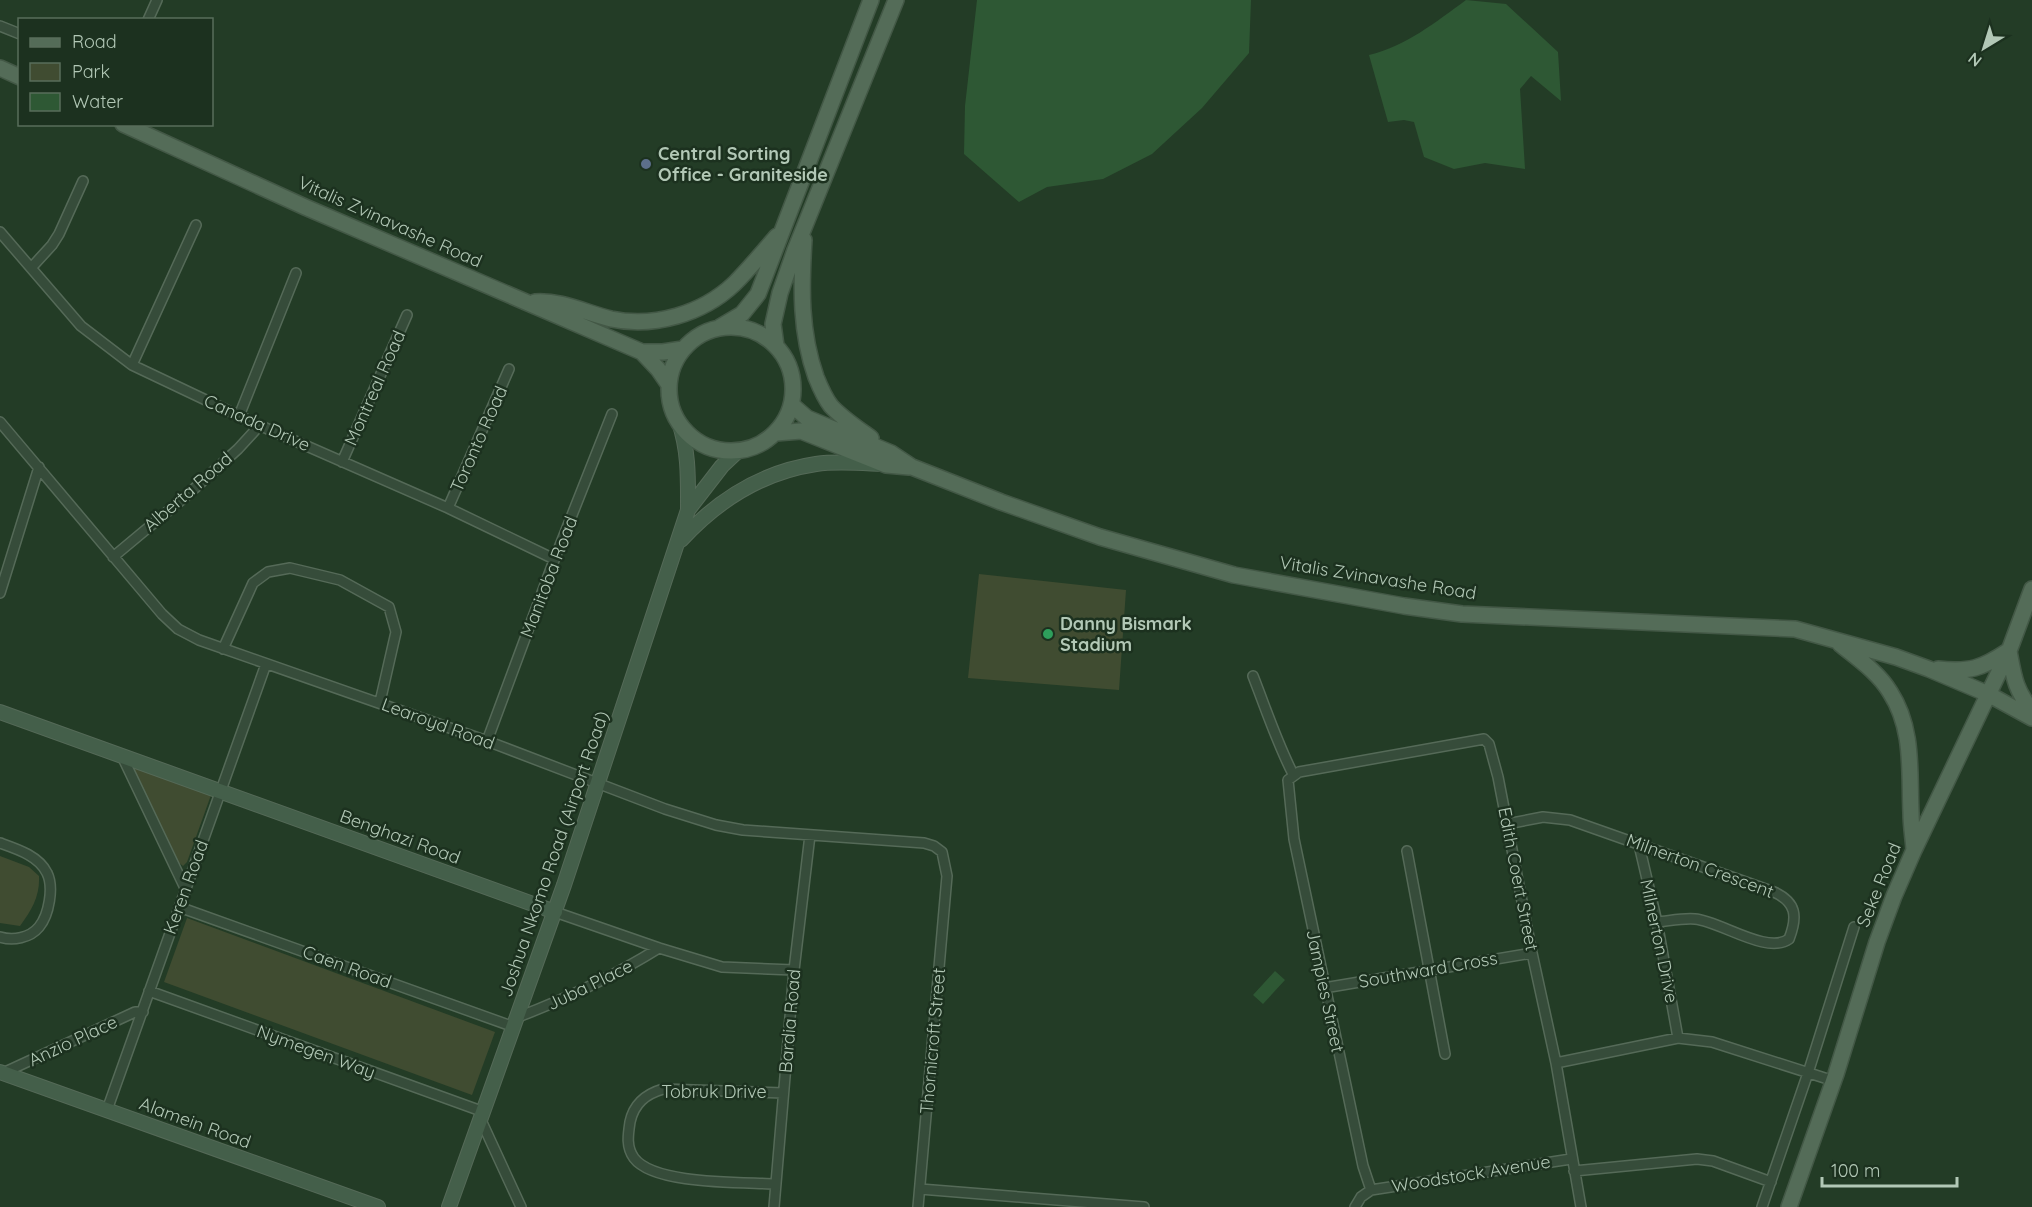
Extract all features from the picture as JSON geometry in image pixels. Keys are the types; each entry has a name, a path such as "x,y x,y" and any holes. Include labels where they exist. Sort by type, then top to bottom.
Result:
{"main road":[{"path":"718,328 750,329 764,336 786,359 792,373 794,389 792,405 786,420 776,433 765,442 752,448 738,451 721,450 704,445 690,436 679,422 671,404 669,385 673,366 683,349 693,340 742,314 750,307 758,294 871,0"},
{"path":"776,346 773,324 780,293 896,0"},
{"path":"0,68 18,76"},
{"name":"Vitalis Zvinavashe Road","path":"127,126 305,207 642,352 683,349"},
{"path":"805,225 801,303 806,343 822,392 841,416 889,459"},
{"path":"526,302 550,302 616,320 636,322 673,318 713,300 734,284 783,228"},
{"name":"Vitalis Zvinavashe Road","path":"642,352 669,385"},
{"name":"Vitalis Zvinavashe Road","path":"792,405 807,418 889,459"},
{"name":"Vitalis Zvinavashe Road","path":"776,433 801,431 912,467 1100,537 1234,575 1404,606 1462,614 1795,629 1896,657 1929,669 1988,694 2032,718"},
{"name":"Seke Road","path":"1789,1207 1834,1081 1876,942 1914,850 2009,651 2032,590"},
{"path":"1833,639 1873,671 1890,691 1900,711 1907,734 1911,762 1914,850"},
{"path":"1929,669 1954,671 1973,669 1985,666 2009,651 2019,694 2032,711"}],"street":[{"path":"149,18 157,0"},
{"path":"0,26 18,33"},
{"path":"31,268 59,234 83,181"},
{"path":"132,365 196,225"},
{"name":"Canada Drive","path":"0,232 81,326 132,365 239,416 448,508 554,559"},
{"path":"239,416 296,273"},
{"name":"Montreal Road","path":"342,462 407,315"},
{"name":"Toronto Road","path":"448,508 509,369"},
{"name":"Manitoba Road","path":"487,741 554,559 612,414"},
{"name":"Learoyd Road","path":"0,422 162,614 178,629 199,640 380,702 665,809 716,825 743,830 924,843 934,846 942,852 947,876"},
{"path":"679,422 688,459 688,510"},
{"name":"Alberta Road","path":"113,557 185,497 238,449 260,425"},
{"path":"688,510 716,473 738,451"},
{"path":"677,544 701,518 726,499 754,483 783,471 817,464 889,459"},
{"path":"0,593 39,467"},
{"name":"Joshua Nkomo Road (Airport Road)","path":"449,1207 555,912 688,510"},
{"path":"223,649 253,583 268,572 290,568 340,580 389,607 396,632 380,702"},
{"name":"Keren Road","path":"107,1110 184,888 266,664"},
{"path":"1253,676 1270,717 1280,750 1296,773"},
{"name":"Benghazi Road","path":"0,712 659,948 722,967 794,970"},
{"name":"Edith Coert Street","path":"1296,773 1484,739 1488,741 1556,1063 1581,1207"},
{"path":"122,756 184,888"},
{"name":"Jampies Street","path":"1296,773 1288,780 1287,785 1294,839 1363,1166 1371,1190"},
{"name":"Milnerton Crescent","path":"1507,824 1543,817 1570,820 1774,892 1791,903 1794,911 1789,939 1781,943 1760,941 1696,919 1657,922"},
{"name":"Bardia Road","path":"774,1207 794,970 810,835"},
{"path":"0,843 17,849 39,862 47,873 51,899 39,927 18,939 0,937"},
{"name":"Milnerton Drive","path":"1639,845 1657,922 1678,1038"},
{"path":"1407,851 1445,1054"},
{"name":"Thornicroft Street","path":"918,1207 947,876"},
{"name":"Caen Road","path":"179,907 516,1022"},
{"path":"1762,1207 1808,1073 1854,927"},
{"name":"Juba Place","path":"516,1022 625,970 659,948"},
{"name":"Southward Cross","path":"1324,988 1532,953"},
{"name":"Nymegen Way","path":"149,991 482,1115"},
{"name":"Anzio Place","path":"2,1072 135,1012 142,1012"},
{"path":"1556,1063 1678,1038 1712,1042 1834,1081"},
{"name":"Alamein Road","path":"2,1072 378,1207"},
{"name":"Tobruk Drive","path":"776,1184 676,1178 655,1173 643,1167 633,1157 627,1139 631,1116 648,1093 663,1089 783,1093"},
{"path":"482,1115 521,1207"},
{"name":"Woodstock Avenue","path":"1371,1190 1571,1159"},
{"name":"Woodstock Avenue","path":"1574,1171 1697,1159 1713,1161 1771,1182"},
{"path":"920,1190 1144,1207"},
{"path":"1355,1207 1361,1197 1371,1190"}],"green space":[{"name":"Danny Bismark Stadium","path":"979,574 1126,590 1119,690 968,678"},
{"path":"132,765 211,795 187,862 183,866 177,861"},
{"path":"0,856 29,867 39,876 34,902 20,926 0,923"},
{"path":"187,918 495,1032 472,1095 164,982"}],"water":[{"path":"977,0 1251,0 1249,53 1202,108 1152,154 1103,179 1047,187 1019,202 964,154 965,106"},
{"path":"1466,0 1506,4 1558,52 1561,101 1531,76 1520,89 1525,169 1485,163 1454,169 1424,157 1414,122 1404,120 1388,122 1369,55 1396,46 1432,25"},
{"path":"1275,971 1285,980 1263,1004 1253,995"}],"place":[{"name":"Central Sorting Office - Graniteside","path":"646,164"},
{"name":"Danny Bismark Stadium","path":"1048,634"}]}
